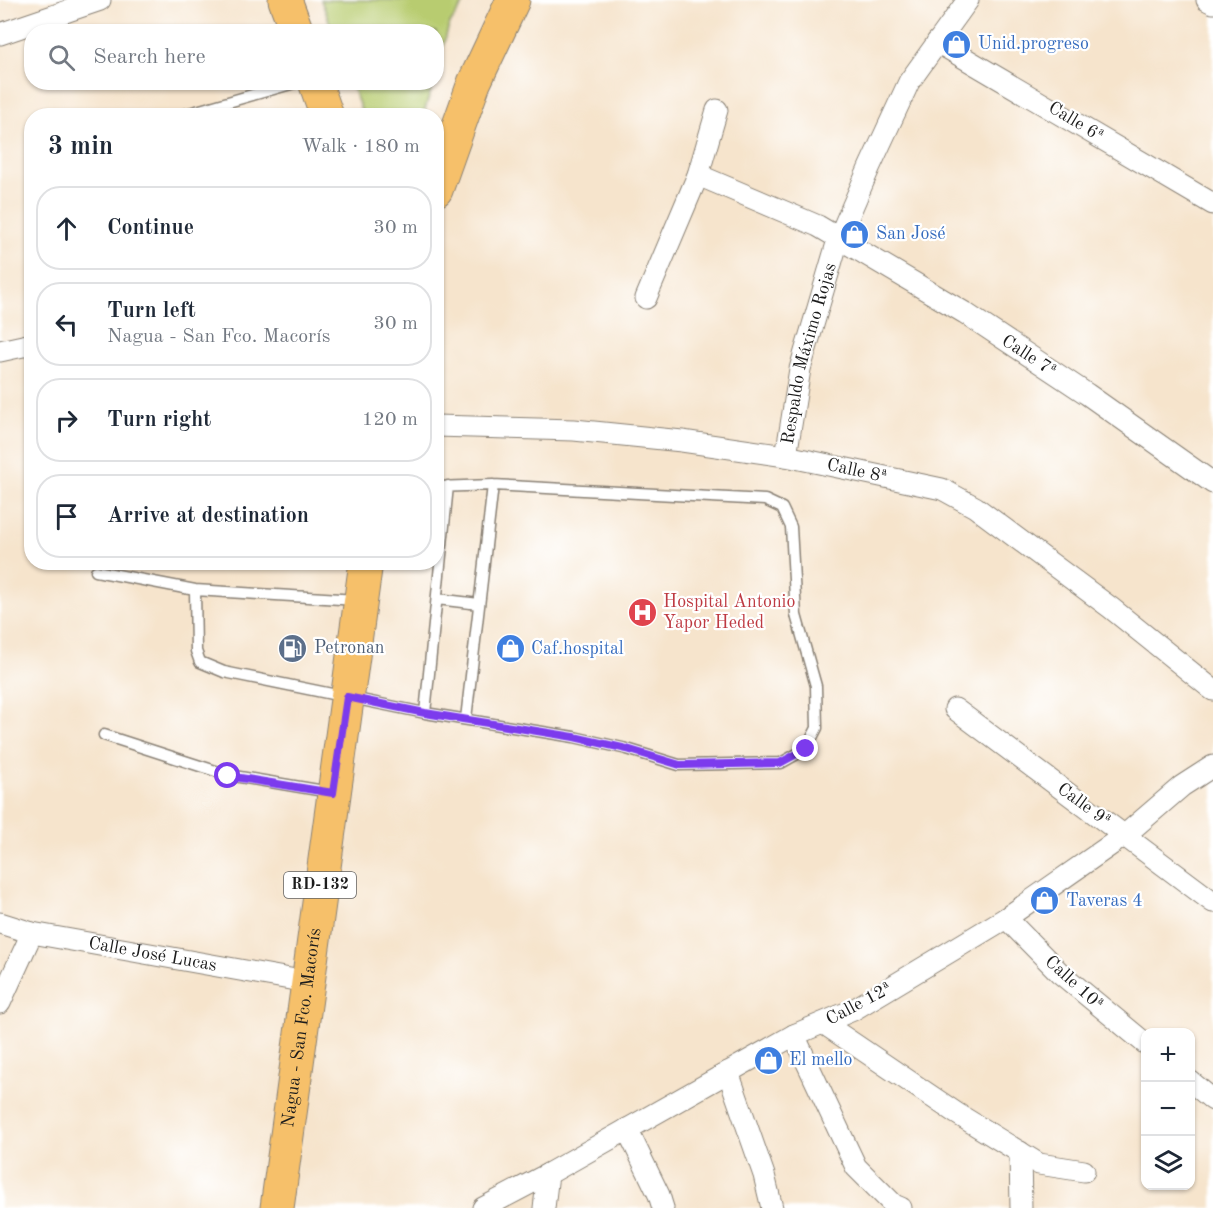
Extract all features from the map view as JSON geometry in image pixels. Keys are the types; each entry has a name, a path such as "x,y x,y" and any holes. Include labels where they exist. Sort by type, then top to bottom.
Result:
{"main road":[{"path":"285,0 294,24"},
{"path":"444,168 474,84 513,0"},
{"path":"318,90 324,108"},
{"name":"Nagua - San Fco. Macorís","path":"277,1208 365,570"}],"street":[{"path":"29,24 100,0"},
{"name":"Respaldo Máximo Rojas","path":"786,456 800,369 838,240 909,82 968,0"},
{"path":"1207,0 1213,3"},
{"path":"0,34 24,26"},
{"name":"Calle 6ª","path":"937,42 1213,204"},
{"path":"646,298 698,175 717,110"},
{"name":"Calle 7ª","path":"698,175 818,226 838,240 965,313 1087,394 1213,483"},
{"path":"0,351 24,346"},
{"name":"Calle 8ª","path":"444,426 574,430 786,456 942,489 975,507 1111,608 1213,690"},
{"name":"Calle 9ª","path":"955,709 1213,902"},
{"name":"Calle 12ª","path":"483,1208 548,1174 794,1035 853,1010 1006,918 1125,835 1182,786 1213,766"},
{"name":"Calle 10ª","path":"1006,918 1060,973 1141,1040"},
{"name":"Calle José Lucas","path":"0,923 32,933 307,982"},
{"path":"0,1003 32,933"},
{"path":"824,1023 956,1113 1040,1164 1084,1171"},
{"path":"794,1035 856,1167 894,1205 901,1208"},
{"path":"728,1072 764,1175 772,1208"},
{"path":"1192,1082 1213,1100"},
{"path":"627,1129 663,1208"},
{"path":"1020,1152 1021,1208"},
{"path":"544,1208 548,1174"}],"lane":[{"path":"207,108 270,90"},
{"path":"195,590 196,651 200,662 224,672 425,713 574,737 627,749 680,765 780,763 806,749 817,728 816,686 796,615 791,527 782,508 765,500 493,485 444,486"},
{"path":"466,719 493,485"},
{"path":"425,713 438,570"},
{"path":"96,571 195,590 360,601"},
{"path":"437,599 479,604"},
{"path":"104,735 228,776 333,793"}],"green space":[{"path":"321,0 466,0 449,25 444,43 444,24 330,24"},
{"path":"354,90 431,90 425,108 360,108"}],"place":[{"name":"Unid.progreso","path":"957,44"},
{"name":"San José","path":"855,234"},
{"name":"Hospital Antonio Yapor Heded","path":"642,612"},
{"name":"Petronan","path":"293,648"},
{"name":"Caf.hospital","path":"510,649"},
{"name":"Taveras 4","path":"1045,901"},
{"name":"El mello","path":"768,1060"}],"route":[{"path":"228,776 333,793 347,697 425,713 574,737 627,749 680,765 780,763 806,749"}]}
